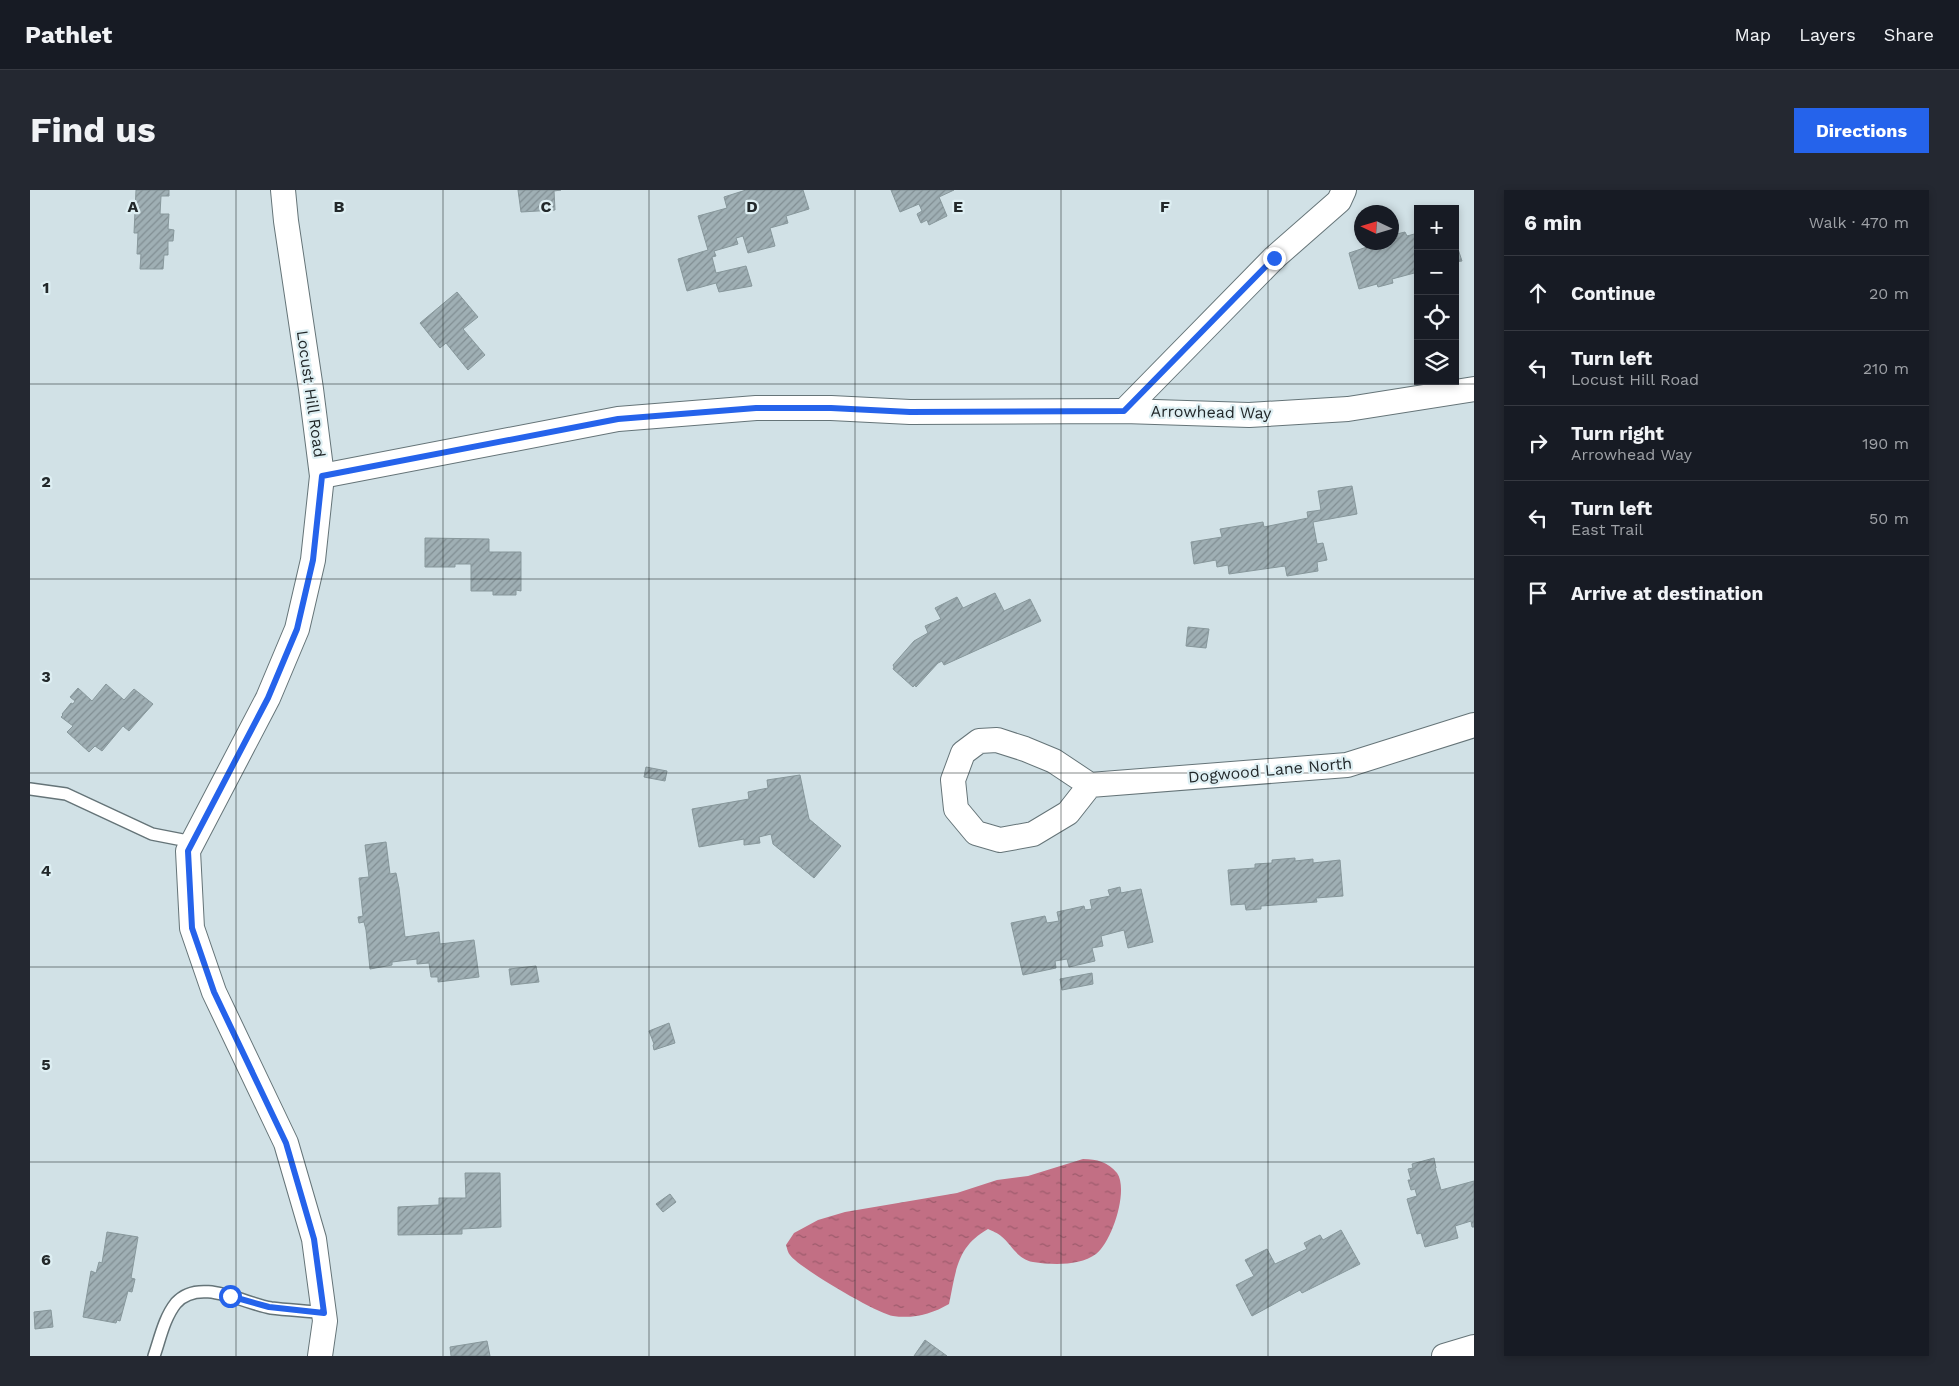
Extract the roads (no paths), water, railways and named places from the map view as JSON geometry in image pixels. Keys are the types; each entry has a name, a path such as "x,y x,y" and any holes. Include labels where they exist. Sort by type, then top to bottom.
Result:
{"street":[{"name":"Locust Hill Road","path":"283,190 322,476 313,560 297,629 268,698 188,851 192,928 214,992 286,1143 314,1239 326,1321 320,1356"},
{"path":"1124,411 1274,258 1339,201 1344,190"},
{"name":"Arrowhead Way","path":"322,476 618,419 756,408 831,408 910,412 1124,411 1249,415 1338,410 1474,389"},
{"name":"Dogwood Lane North","path":"1090,785 1347,765 1474,725"},
{"path":"997,740 1054,761 1090,785 1068,813 1033,834 1000,840 976,833 956,809 953,780 963,753 979,741 997,740"},
{"path":"1444,1356 1474,1347"}],"lane":[{"path":"30,789 66,794 152,834 192,842"},
{"path":"154,1356 166,1321 177,1303 189,1294 204,1291 269,1307 324,1313"}],"water":[{"path":"1083,1159 1106,1164 1114,1169 1120,1181 1120,1203 1117,1215 1108,1239 1102,1248 1089,1258 1074,1263 1049,1264 1033,1262 1023,1258 1000,1235 988,1229 977,1236 963,1252 956,1271 949,1304 936,1311 900,1317 885,1313 839,1290 808,1270 788,1252 786,1245 794,1233 818,1220 845,1212 957,1193 997,1180 1028,1176"}]}
